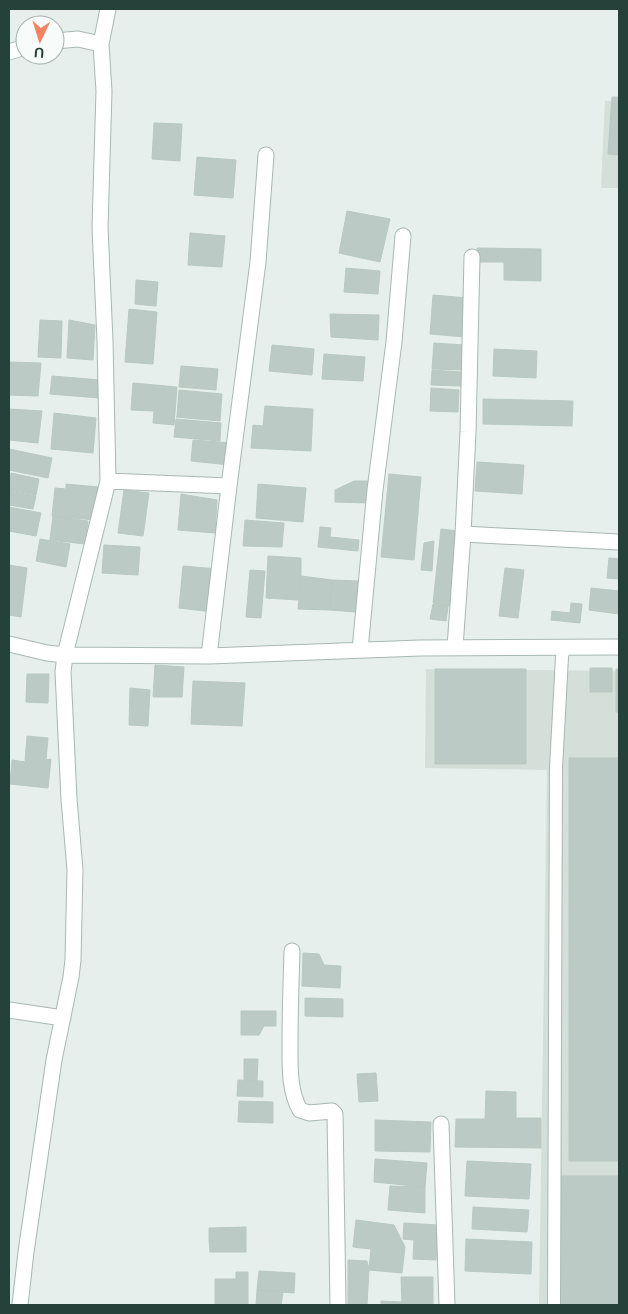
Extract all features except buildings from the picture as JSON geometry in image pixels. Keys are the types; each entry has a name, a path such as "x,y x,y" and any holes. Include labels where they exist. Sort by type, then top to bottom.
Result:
{"street":[{"path":"20,1305 53,1070 73,960 75,870 69,799 63,672 65,655 108,481 100,227 104,91 102,44 108,9"},
{"path":"65,40 78,39 102,44"},
{"path":"209,656 258,262 266,155"},
{"path":"360,650 375,490 394,342 403,236"},
{"path":"455,647 468,432 472,257"},
{"path":"108,481 229,486"},
{"path":"463,534 619,542"},
{"path":"9,644 65,655 209,656 455,647 619,647"},
{"path":"292,950 290,1068 296,1104 300,1110 309,1113 332,1111 336,1114 338,1305"},
{"path":"9,1010 63,1018"},
{"path":"441,1124 448,1305"}],"lane":[{"path":"554,1305 556,768 564,647"}],"shaded area":[{"path":"605,101 619,101 619,188 601,188"},
{"path":"426,669 619,671 619,1305 539,1305 547,770 425,768"}]}
